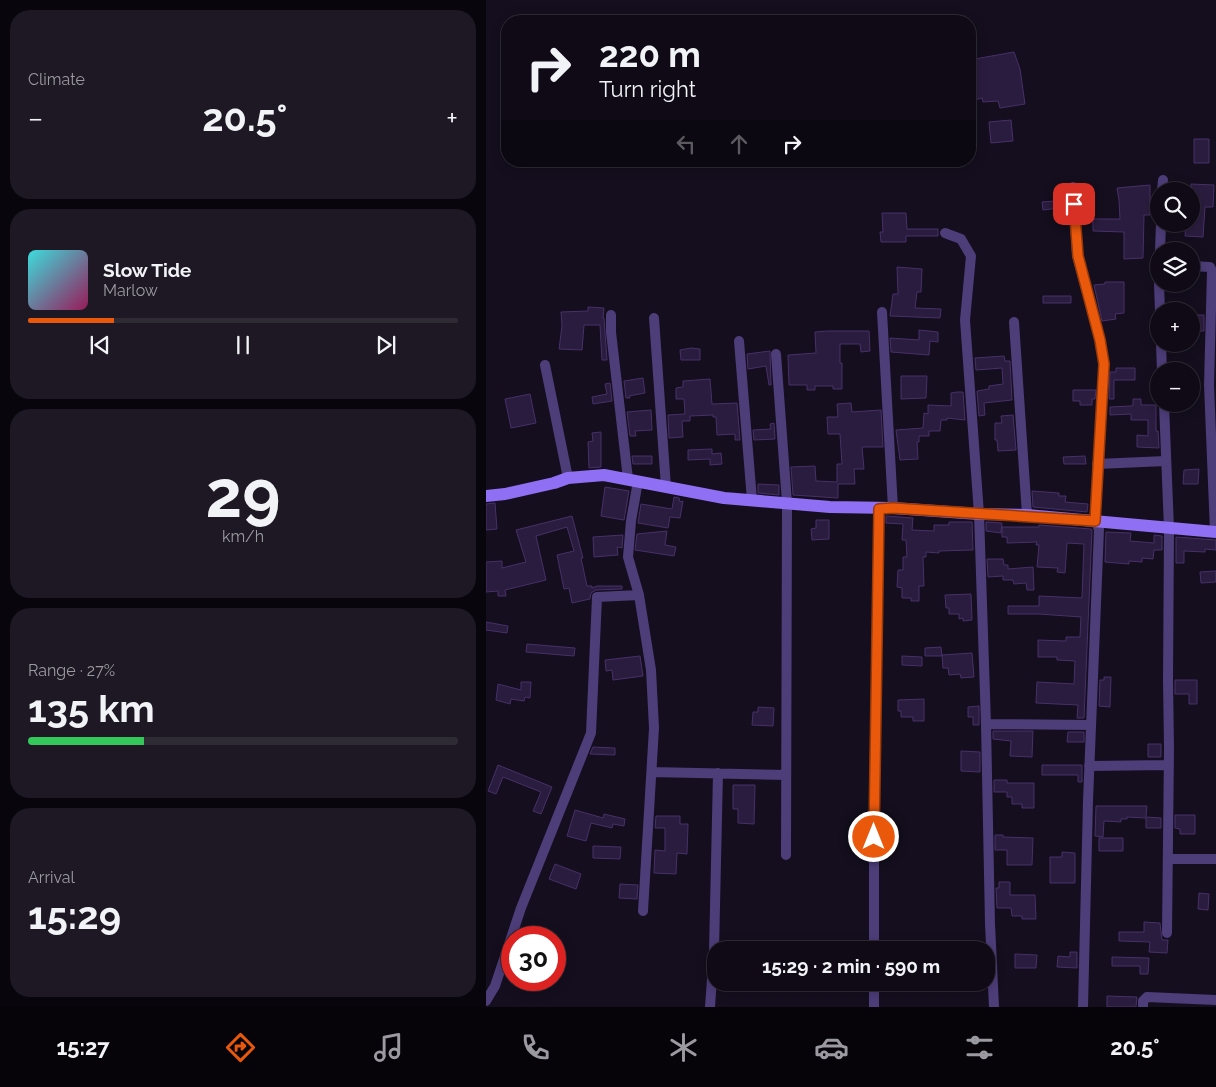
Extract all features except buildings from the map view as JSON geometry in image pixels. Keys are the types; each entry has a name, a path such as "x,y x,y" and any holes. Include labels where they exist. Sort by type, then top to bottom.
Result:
{"street":[{"path":"1073,187 1078,256 1100,340 1104,364 1095,521 1099,529 1089,766 1083,1007"},
{"path":"945,233 961,239 971,256 965,320 979,514 994,1007"},
{"path":"486,496 505,494 568,478 604,475 724,498 830,507 893,508 1027,516 1215,532 1210,384 1212,272 1210,267 1200,266"},
{"path":"882,312 893,508"},
{"path":"611,315 611,332 633,480 632,521 628,557 638,595 652,670 654,728 643,911"},
{"path":"654,318 666,487"},
{"path":"1014,322 1022,417 1027,516"},
{"path":"739,341 752,500"},
{"path":"776,354 787,503 786,856"},
{"path":"545,365 568,478"},
{"path":"1164,412 1169,528 1167,933"},
{"path":"1097,464 1166,461"},
{"path":"874,941 874,799 879,509"},
{"path":"486,1001 495,986 522,908 591,733 597,597 638,595"},
{"path":"986,724 1091,725"},
{"path":"1089,766 1169,765"},
{"path":"652,772 786,775"},
{"path":"710,1007 714,951 718,773"},
{"path":"1168,859 1216,859"},
{"path":"874,991 874,1007"},
{"path":"1143,1007 1143,1001 1146,997 1216,1000"}],"route":[{"path":"874,837 879,509 893,508 1095,521 1104,364 1100,340 1078,256 1074,204"}]}
